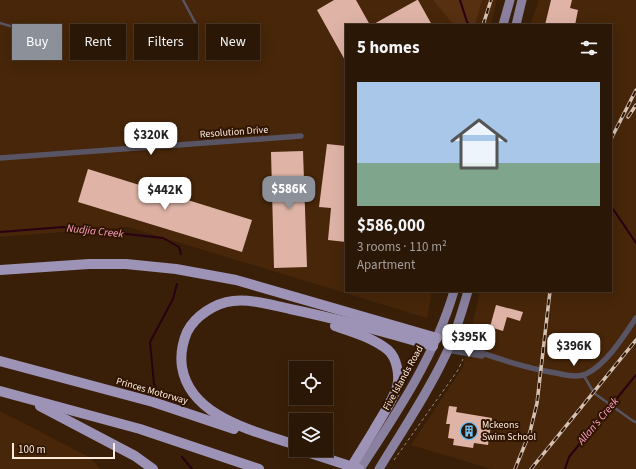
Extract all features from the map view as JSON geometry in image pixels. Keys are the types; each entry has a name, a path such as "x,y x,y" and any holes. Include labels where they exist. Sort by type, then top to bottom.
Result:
{"highway":[{"path":"0,270 89,264 126,264 176,269 236,280 435,342"},
{"path":"289,443 235,424 218,415 205,406 190,389 183,374 181,360 182,346 188,330 198,318 207,311 231,301 245,300 261,302 435,342"},
{"path":"300,311 313,319 351,331 380,344 389,351 397,368 397,386 392,398 350,469"},
{"name":"Princes Motorway","path":"0,361 153,402 289,446"},
{"path":"0,391 140,429 259,469"},
{"path":"20,396 136,456 153,469"},
{"path":"322,457 360,469"}],"main road":[{"path":"503,24 510,0"},
{"path":"516,24 522,0"},
{"name":"Five Islands Road","path":"360,469 422,371 435,342 454,292"},
{"path":"379,469 414,413 449,346 468,292"},
{"path":"435,342 449,346"}],"street":[{"name":"Resolution Drive","path":"0,158 301,136"},
{"path":"449,346 542,370 573,376 584,375 596,369 621,342 636,318"},
{"path":"449,346 494,358"}],"lane":[{"path":"183,0 196,24"},
{"path":"0,23 12,26"},
{"path":"584,375 594,393 633,422 636,422"}],"path":[{"path":"393,462 455,376 463,359"}],"shaded area":[{"path":"0,0 497,0 491,24 345,24 345,292 432,292 427,318 128,227 0,237"},
{"path":"433,0 482,0 475,24 453,24"},
{"path":"539,0 636,0 636,469 491,469 411,445 463,367 480,292 612,292 612,24 530,24"},
{"path":"0,411 91,458 100,469 0,469"}],"building":[{"path":"334,0 356,0 369,24 345,24 345,60 317,10"},
{"path":"417,0 431,24 374,24"},
{"path":"551,0 572,0 570,8 578,10 575,24 545,24"},
{"path":"327,144 345,146 345,242 328,240 331,208 319,207"},
{"path":"303,151 307,267 274,268 271,152"},
{"path":"88,169 252,220 242,252 78,202"},
{"path":"496,305 523,312 520,321 507,317 503,331 490,327"},
{"name":"Mckeons Swim School","path":"449,406 457,407 456,412 492,418 488,445 474,443 473,448 453,445 454,439 448,438 450,424 446,424"}],"waterway":[{"name":"Allan's Creek","path":"460,0 469,24"},
{"name":"Allan's Creek","path":"612,207 636,243"},
{"name":"Nudjia Creek","path":"0,232 63,227 163,238 179,247 181,254"},
{"name":"Nudjia Creek","path":"156,388 154,384 150,342 173,299 177,284"},
{"name":"Allan's Creek","path":"565,469 569,457 636,375"},
{"name":"Nudjia Creek","path":"182,457 192,469"}],"railway":[{"path":"483,24 491,0"},
{"path":"612,137 636,90"},
{"path":"628,117 636,105"},
{"path":"515,469 530,432 537,403 550,292"},
{"path":"531,469 636,340"}],"place":[{"name":"Mckeons Swim School","path":"469,431"}]}
